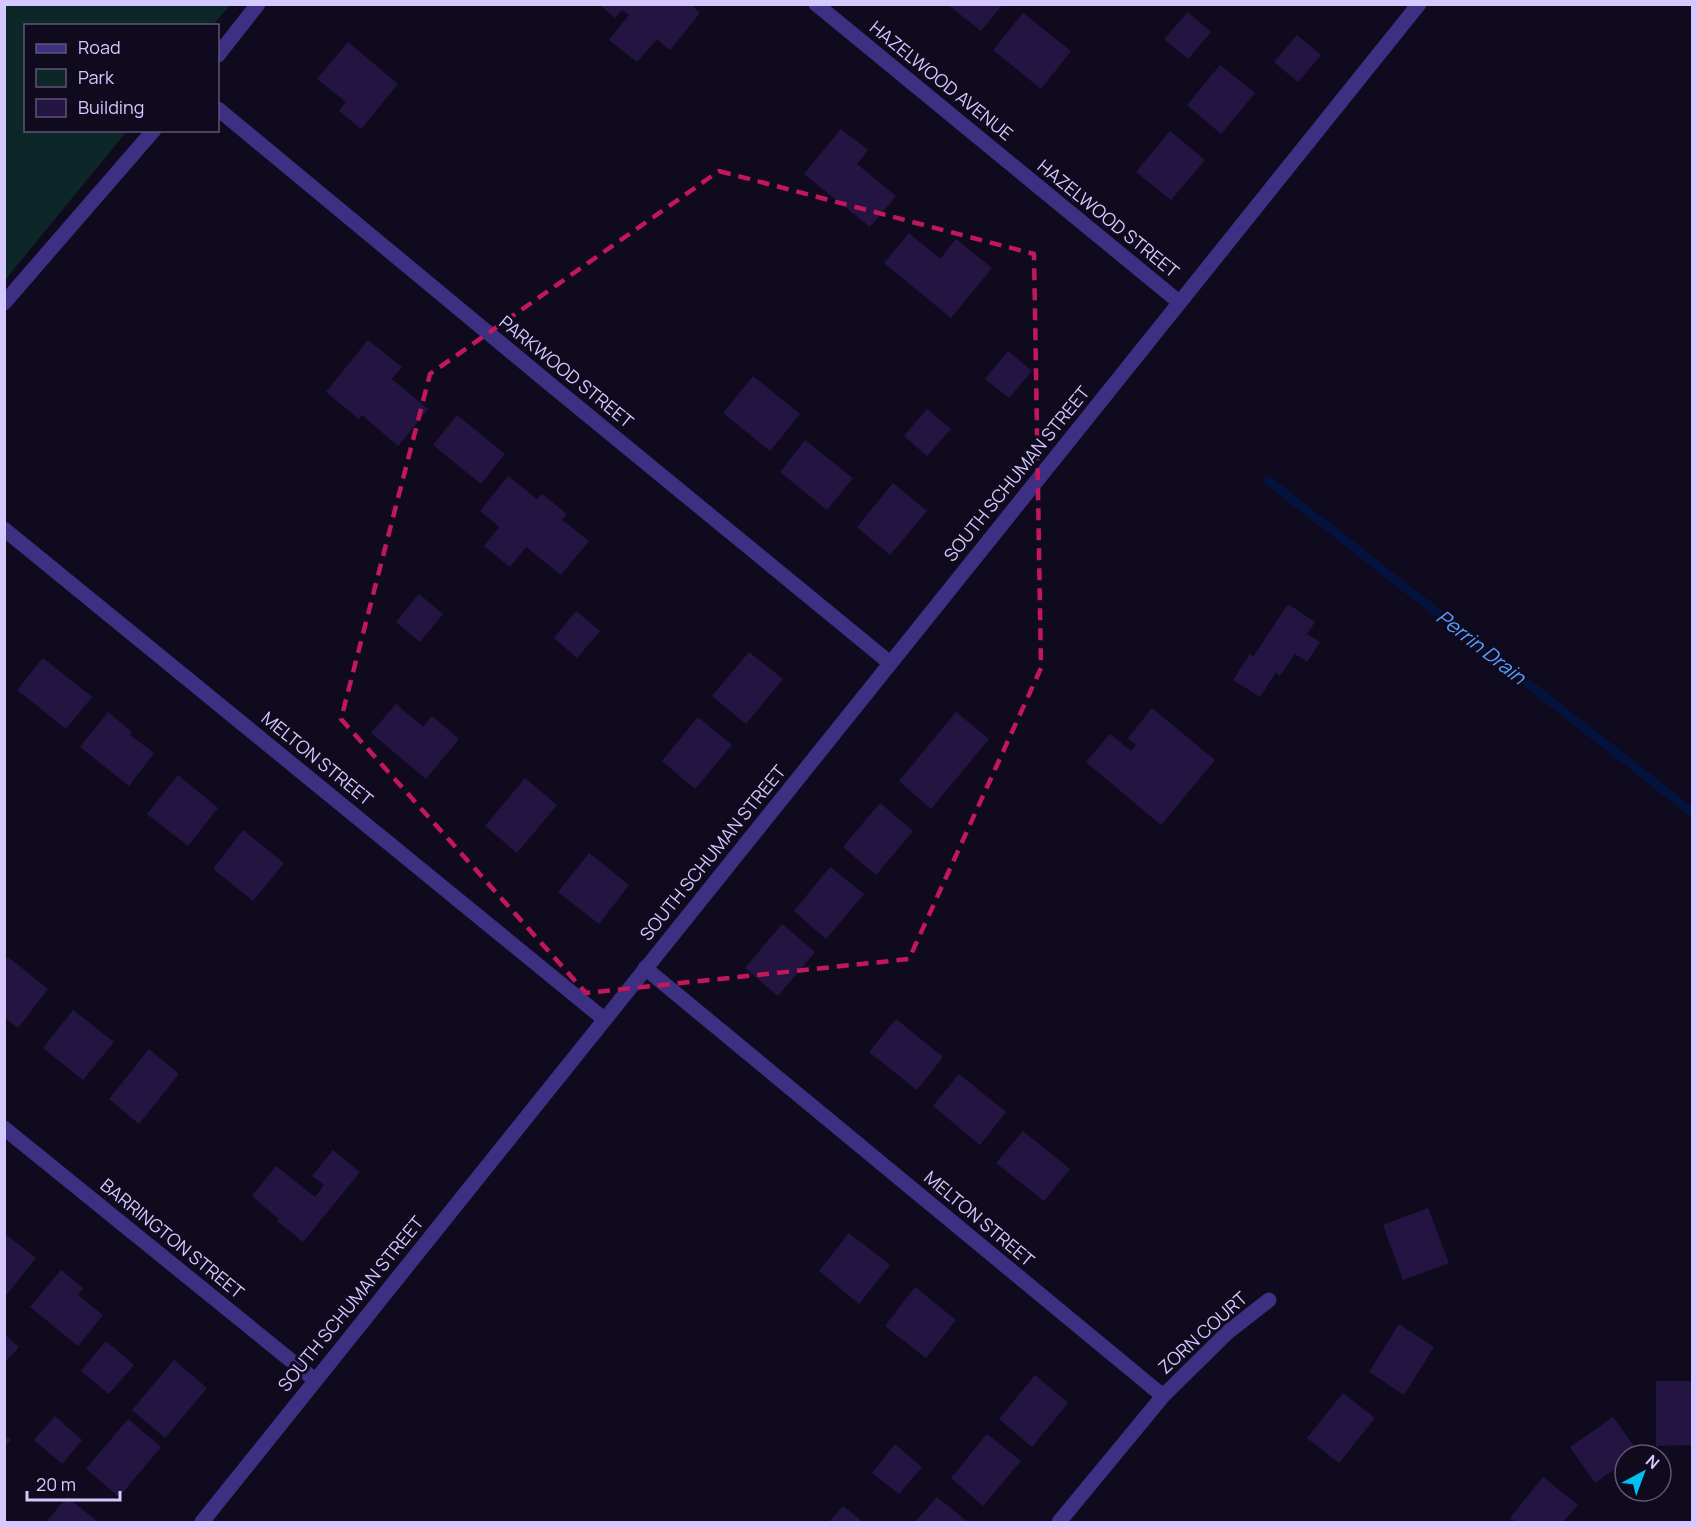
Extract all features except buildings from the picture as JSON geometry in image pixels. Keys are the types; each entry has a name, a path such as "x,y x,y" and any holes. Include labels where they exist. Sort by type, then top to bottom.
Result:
{"street":[{"path":"219,54 258,4"},
{"name":"HAZELWOOD AVENUE","path":"816,4 1013,165"},
{"name":"SOUTH SCHUMAN STREET","path":"202,1522 1419,4"},
{"name":"PARKWOOD STREET","path":"219,110 890,663"},
{"path":"4,303 152,132"},
{"name":"HAZELWOOD STREET","path":"1013,165 1179,302"},
{"name":"MELTON STREET","path":"4,529 604,1019"},
{"name":"MELTON STREET","path":"645,968 1163,1396"},
{"name":"BARRINGTON STREET","path":"4,1128 315,1380"},
{"name":"ZORN COURT","path":"1163,1396 1228,1332 1269,1300"},
{"path":"1059,1522 1163,1396"}],"highlighted area":[{"path":"719,171 1034,254 1041,668 909,959 586,993 341,719 430,374"}],"green space":[{"path":"5,4 230,5 214,24 24,24 24,132 126,132 5,280"}],"waterway":[{"name":"Perrin Drain","path":"1269,481 1692,812"}]}
